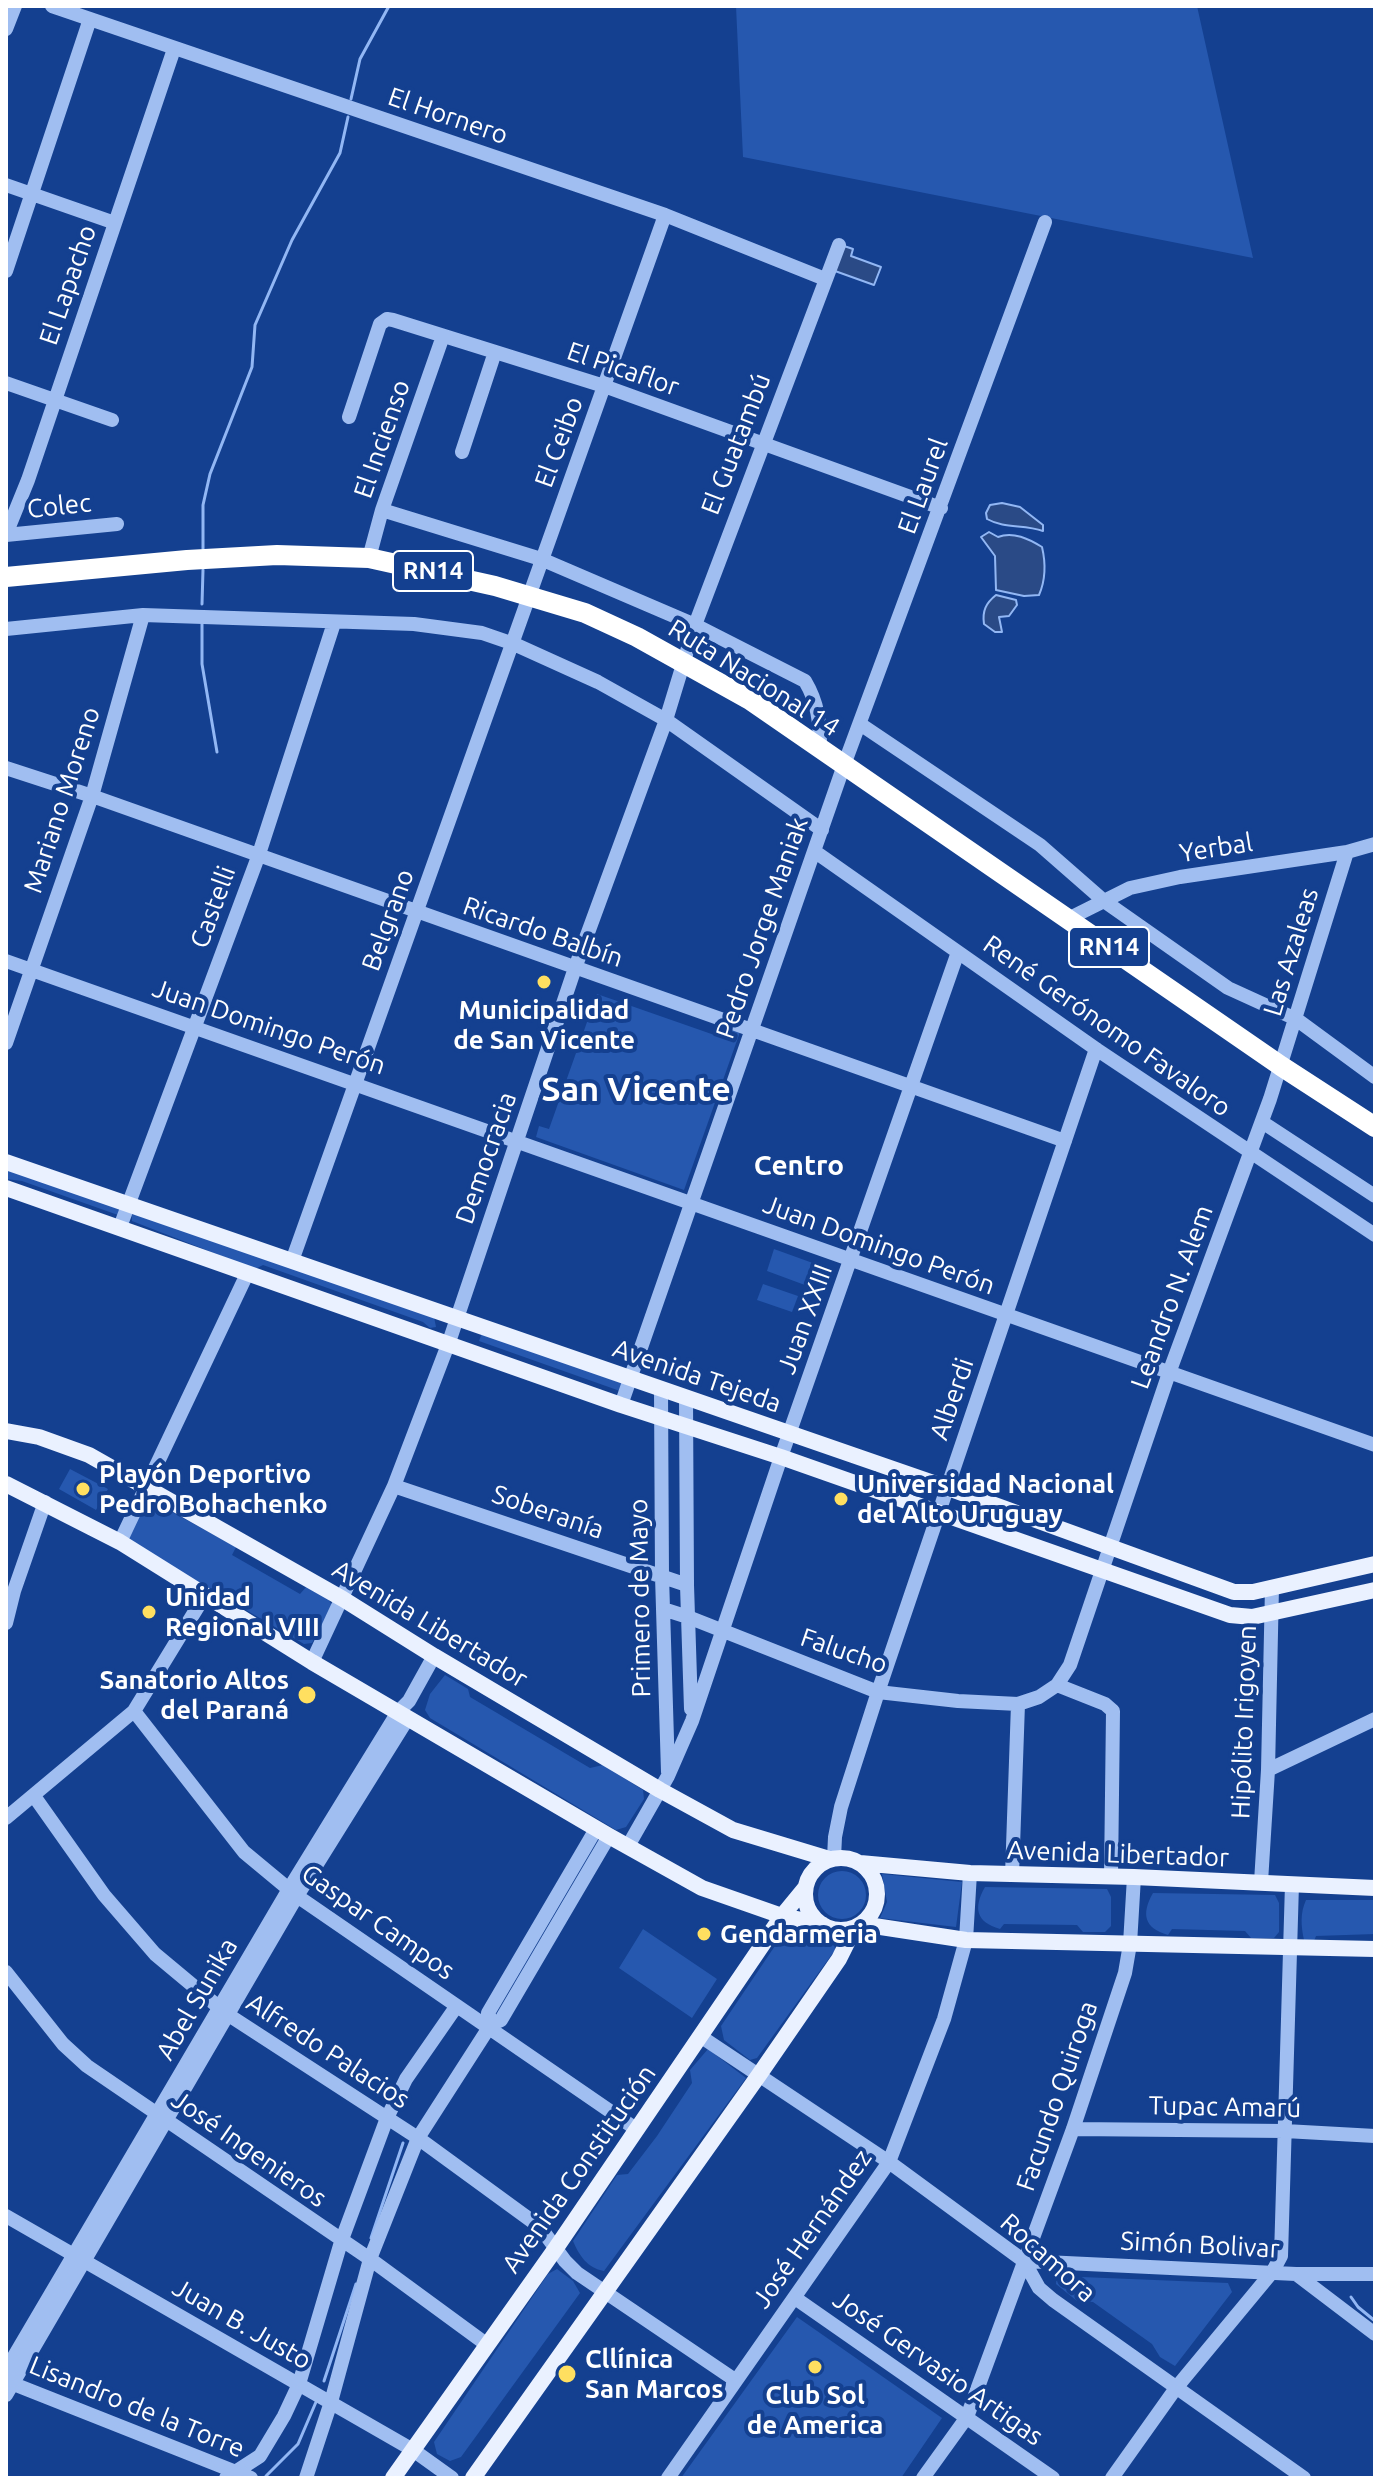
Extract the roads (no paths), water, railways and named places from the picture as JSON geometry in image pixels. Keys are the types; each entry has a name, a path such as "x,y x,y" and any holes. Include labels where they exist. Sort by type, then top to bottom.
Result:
{"highway":[{"name":"Ruta Nacional 14","path":"6,577 277,555 369,558 467,578 585,613 684,662 750,700 1281,1066 1375,1127"}],"main road":[{"name":"Avenida Tejeda","path":"6,1162 1111,1545 1234,1592 1253,1592 1375,1564"},
{"name":"Avenida Tejeda","path":"6,1188 1230,1615 1252,1617 1375,1590"},
{"name":"Avenida Libertador","path":"6,1431 39,1437 89,1455 343,1599 434,1656 664,1783 733,1830 832,1859"},
{"path":"6,1484 120,1542 312,1662 603,1833 702,1888 782,1916 832,1929 858,1926 966,1940 1375,1949"},
{"path":"473,2478 759,2075 839,1959 858,1926 876,1906 878,1893 869,1871 860,1863 847,1858 832,1859 813,1871 805,1888 806,1902 812,1915 822,1924"},
{"name":"Avenida Libertador","path":"860,1863 970,1873 1375,1888"},
{"name":"Avenida Constitución","path":"393,2478 556,2248 782,1916 805,1888"}],"street":[{"path":"6,29 15,6"},
{"name":"El Hornero","path":"52,6 665,215 825,279"},
{"path":"6,271 90,19"},
{"name":"El Lapacho","path":"6,535 174,49"},
{"path":"6,185 115,223"},
{"name":"El Ceibo","path":"529,594 665,215"},
{"name":"El Laurel","path":"844,765 1045,222"},
{"name":"El Guatambú","path":"684,662 762,443 839,245"},
{"name":"El Picaflor","path":"349,417 380,324 387,319 604,386 941,508"},
{"name":"El Incienso","path":"369,558 382,510 443,336"},
{"path":"462,452 495,352"},
{"path":"6,383 112,420"},
{"path":"382,510 541,559 695,625 805,681 814,697 820,721 820,747"},
{"name":"Colec","path":"6,535 117,524"},
{"name":"Belgrano","path":"292,1261 514,644 529,594"},
{"path":"6,629 143,615 414,624 482,633 598,682 666,720 822,830"},
{"name":"Mariano Moreno","path":"6,1043 92,796 143,615"},
{"name":"Castelli","path":"120,1227 258,857 334,623"},
{"name":"Democracia","path":"312,1662 394,1486 449,1342 575,968 666,720 684,662"},
{"path":"860,724 1040,845 1104,901 1228,988 1296,1019 1375,1077"},
{"name":"Pedro Jorge Maniak","path":"621,1405 844,765"},
{"name":"Ricardo Balbín","path":"6,768 1065,1141"},
{"name":"Yerbal","path":"1070,918 1130,888 1180,877 1347,852 1375,844"},
{"name":"René Gerónomo Favaloro","path":"814,851 1096,1049 1375,1235"},
{"name":"Las Azaleas","path":"1281,1066 1347,852"},
{"name":"Juan XXIII","path":"628,1846 664,1783 692,1721 958,952"},
{"name":"Juan Domingo Perón","path":"6,961 1375,1445"},
{"name":"Alberdi","path":"832,1859 841,1807 878,1692 1096,1049"},
{"name":"Leandro N. Alem","path":"1101,1568 1281,1066"},
{"path":"1262,1122 1375,1196"},
{"path":"120,1542 247,1274"},
{"name":"Primero de Mayo","path":"661,1389 664,1783"},
{"name":"Primero de Mayo","path":"686,1398 687,1585 692,1721"},
{"name":"Soberanía","path":"394,1486 687,1585"},
{"path":"6,1623 45,1502"},
{"path":"1012,1875 1018,1704 1039,1697 1057,1685 1070,1665 1101,1568"},
{"name":"Hipólito Irigoyen","path":"1261,1882 1268,1770 1272,1587"},
{"path":"6,1818 134,1711 205,1595"},
{"name":"Falucho","path":"663,1609 878,1692 1018,1704"},
{"name":"Abel Sunika","path":"8,2382 223,2010 403,1715 434,1656"},
{"path":"1057,1685 1105,1704 1113,1711 1111,1877"},
{"name":"Gaspar Campos","path":"134,1711 244,1852 293,1893 636,2129"},
{"path":"1268,1770 1375,1719"},
{"name":"Alfredo Palacios","path":"34,1796 104,1895 155,1954 223,2010 418,2138 540,2227 577,2273 735,2380"},
{"path":"306,2478 331,2402 370,2259 418,2138 490,2027 501,2020 597,1857 603,1833"},
{"path":"490,2027 488,2013 603,1833"},
{"name":"José Hernández","path":"668,2478 889,2162 944,2019 966,1940 970,1873"},
{"name":"Facundo Quiroga","path":"923,2478 967,2417 1073,2129 1125,1973 1134,1877"},
{"path":"1112,2478 1176,2388 1273,2271 1281,2256 1292,1884"},
{"name":"José Ingenieros","path":"6,1972 63,2044 87,2066 370,2259 486,2344"},
{"path":"238,2476 260,2456 275,2436 299,2384 341,2242 387,2118 406,2079 456,2007"},
{"name":"Rocamora","path":"700,2036 889,2162 1024,2261 1039,2288 1053,2300 1304,2478"},
{"name":"Tupac Amarú","path":"1073,2129 1285,2131 1375,2136"},
{"name":"Juan B. Justo","path":"6,2216 413,2450 452,2478"},
{"name":"Simón Bolivar","path":"1024,2261 1296,2274 1375,2274"},
{"path":"1296,2274 1375,2334"},
{"name":"José Gervasio Artigas","path":"795,2298 1053,2478"},
{"name":"Lisandro de la Torre","path":"8,2382 238,2476"}],"waterway":[{"path":"351,99 360,59 389,6"},
{"path":"203,549 203,505 210,474 252,367 255,325 292,240 340,153 348,117"},
{"path":"202,604 203,570"},
{"path":"202,622 202,664 217,752"},
{"path":"371,2238 403,2143"},
{"path":"324,2381 356,2284"},
{"path":"1351,2297 1375,2321"},
{"path":"266,2476 298,2444 316,2402"}],"place":[{"name":"Municipalidad de San Vicente","path":"544,982"},
{"name":"Playón Deportivo Pedro Bohachenko","path":"83,1489"},
{"name":"Universidad Nacional del Alto Uruguay","path":"841,1499"},
{"name":"Unidad Regional VIII","path":"149,1612"},
{"name":"Sanatorio Altos del Paraná","path":"307,1695"},
{"name":"Gendarmeria","path":"704,1934"},
{"name":"Club Sol de America","path":"815,2367"},
{"name":"Cllínica San Marcos","path":"567,2374"}],"district":[{"name":"San Vicente","path":"636,1090"},
{"name":"Centro","path":"799,1166"}]}
